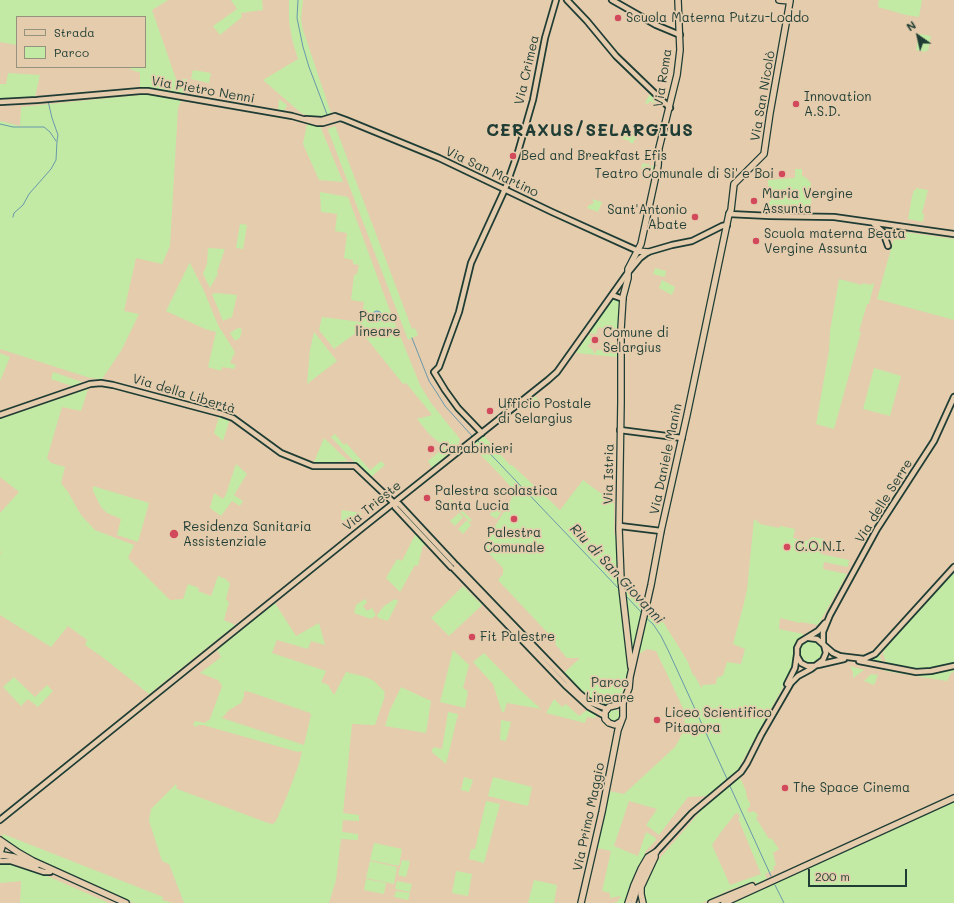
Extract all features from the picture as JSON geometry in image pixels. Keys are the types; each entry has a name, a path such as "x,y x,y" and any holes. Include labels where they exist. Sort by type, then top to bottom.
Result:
{"main road":[{"name":"Via Roma","path":"629,273 628,269 641,244 658,166 660,148 679,66 680,35 678,0"},
{"path":"780,0 790,1"},
{"name":"Via San Nicolò","path":"734,184 764,154 790,1"},
{"name":"Via Daniele Manin","path":"623,711 731,210 734,184"},
{"path":"638,251 648,252"},
{"name":"Via Istria","path":"629,273 624,297 621,329 620,526 622,580 630,677"},
{"path":"617,735 616,729 607,721 605,716 607,709 615,706 626,698"},
{"path":"612,724 618,724 623,717 623,711 615,706"},
{"name":"Via Primo Maggio","path":"581,903 620,722"},
{"path":"710,903 723,900 791,872 954,798"},
{"path":"0,840 2,847 0,854 14,857 50,872 58,873"},
{"path":"0,840 19,853 58,873 126,903"},
{"path":"628,903 641,869 648,857 655,852"},
{"path":"643,903 641,887 655,857 655,852"}],"street":[{"name":"Via Crimea","path":"481,433 458,408 434,372 439,367 459,312 471,263 505,189 518,152 533,100 546,37 556,0"},
{"path":"567,0 587,21 616,56 670,108"},
{"path":"612,0 656,25 680,35"},
{"name":"Via Pietro Nenni","path":"0,102 148,91 306,119 323,121 335,118"},
{"name":"Via San Martino","path":"335,118 439,158 638,251"},
{"path":"729,214 834,217 954,234"},
{"path":"874,223 883,232 888,246"},
{"path":"648,252 692,241 727,225"},
{"path":"636,264 638,251"},
{"name":"Via Trieste","path":"0,820 394,502 553,376 626,275 648,252"},
{"path":"616,290 624,297"},
{"path":"612,295 624,297"},
{"name":"Via della Libertà","path":"0,415 90,384 102,383 113,385 233,418 281,452 313,466 355,466 394,502"},
{"name":"Via delle Serre","path":"830,615 877,529 934,441 954,397"},
{"path":"620,430 682,438"},
{"path":"394,502 395,507 578,693 591,703 607,709"},
{"path":"620,526 661,531"},
{"path":"454,566 565,685 588,707 605,716"},
{"path":"839,656 864,659 875,654 954,567"},
{"path":"633,903 640,880 655,852 699,807 740,772 747,763 794,679 822,662 826,650 823,644 823,632 830,615"},
{"path":"744,766 758,735 795,668 797,648 800,642 809,638 822,627 830,615"},
{"path":"828,621 825,640 828,649"},
{"path":"809,638 817,639 828,649 845,658 916,672 931,671 954,666"},
{"path":"797,654 798,659 803,664 810,666 816,666 845,658"},
{"path":"0,862 11,861 44,872 50,872"}],"green space":[{"path":"0,0 168,0 152,10 176,79 187,79 184,94 140,88 140,73 128,68 146,68 146,16 16,16 16,45 0,42"},
{"path":"231,0 262,0 263,10 241,13 242,17 220,35 213,26 237,9"},
{"path":"289,0 303,0 301,19 303,30 331,113 323,118 301,113 263,80 298,59 292,39 289,21"},
{"path":"879,0 922,0 919,17 878,7"},
{"path":"919,34 931,36 928,51 926,50 926,52 916,50"},
{"path":"193,70 211,73 209,83 191,79"},
{"path":"8,73 40,75 35,97 0,99 0,84 6,84"},
{"path":"650,94 662,102 660,106 650,101 648,104 645,103"},
{"path":"140,95 182,99 178,108 170,246 162,264 136,258 124,311 139,314 121,351 102,379 90,378 0,349 0,121 20,126 21,107"},
{"path":"279,99 287,105 283,111 278,111"},
{"path":"307,124 320,126 343,182 319,180 303,144"},
{"path":"335,126 412,329 415,328 418,335 408,340 328,130"},
{"path":"626,130 637,137 636,140 634,139 633,144 629,142 630,141 621,138"},
{"path":"643,163 655,167 653,173 641,169"},
{"path":"795,169 802,169 802,176 811,183 811,212 789,213 783,211 775,212 765,210 766,202 770,202 771,188 768,188 768,180 795,178"},
{"path":"916,188 928,190 922,213 924,214 923,222 908,219 912,196"},
{"name":"Parco lineare","path":"320,192 348,197 390,311 420,385 431,403 460,439 458,445 432,468 428,461 445,447 430,435 417,419 432,415 425,406 406,383 403,384 360,330 334,349 319,330 322,317 361,322 364,302 351,300 354,275 357,274 359,265 353,264 353,260 344,258 347,233 335,231 337,214 321,212"},
{"path":"592,199 602,202 598,212 587,208 589,205 594,203"},
{"path":"240,224 247,225 243,249 236,248"},
{"path":"896,231 954,239 954,320 877,299"},
{"path":"208,248 225,249 217,272 218,274 210,288 203,274 207,264"},
{"path":"190,263 204,291 218,325 235,352 230,363 236,365 234,369 222,367 221,371 208,367 216,332 205,329 166,311"},
{"path":"655,268 666,271 665,277 653,274"},
{"path":"839,279 862,285 862,283 871,285 872,283 874,284 869,304 867,304 859,331 861,332 834,429 816,424 829,351 830,331"},
{"path":"662,280 675,287 672,295 659,288"},
{"path":"212,294 237,295 232,317 223,321"},
{"path":"613,298 619,299 620,304 618,330 613,331 598,327 596,334 589,333"},
{"path":"238,328 242,329 240,338 235,341 230,333"},
{"path":"314,332 337,361 307,384 310,350"},
{"path":"588,335 596,338 591,339 590,341 592,342 587,346 592,349 594,353 596,353 596,350 603,350 602,344 607,344 606,346 610,347 611,343 616,343 616,349 618,350 617,357 576,353"},
{"path":"0,353 10,357 0,381"},
{"path":"874,368 901,376 890,416 863,409"},
{"path":"53,372 82,382 72,386 51,379"},
{"path":"88,389 81,411 62,407 47,458 51,463 65,467 61,483 81,515 95,530 134,545 128,558 170,600 183,599 188,584 199,588 198,591 211,596 218,576 226,579 230,584 226,599 229,602 224,620 235,625 149,694 85,645 87,640 68,626 51,647 0,615 0,513 19,492 0,477 0,419"},
{"path":"532,397 536,397 538,398 538,406 532,407 529,404 529,400"},
{"path":"219,417 227,418 229,422 223,441 214,433"},
{"path":"335,434 344,445 346,443 370,470 381,461 385,465 371,477 359,467 331,437"},
{"name":"Parco Lineare","path":"483,435 510,465 512,465 560,510 583,480 614,503 614,534 616,536 619,580 662,620 688,662 693,675 702,689 702,685 716,684 717,677 723,675 727,662 741,664 745,649 733,644 747,590 754,519 760,524 779,528 780,526 795,529 793,538 807,541 812,537 824,539 821,554 849,560 848,567 824,562 823,569 847,574 818,625 800,623 780,618 779,629 803,634 803,636 797,641 793,649 793,666 790,674 737,771 750,803 750,807 747,809 749,813 753,811 757,814 758,816 756,818 769,839 771,838 779,849 773,853 776,865 773,867 774,870 765,874 767,879 756,884 755,881 729,890 702,903 645,903 643,896 644,886 653,866 699,813 698,810 728,787 725,783 707,796 688,797 659,835 646,825 657,809 629,801 614,846 638,856 646,832 656,838 656,840 645,852 645,858 641,865 638,865 637,867 638,868 634,875 636,877 626,903 613,903 617,902 621,896 610,898 610,893 602,891 611,851 597,848 609,791 624,794 675,747 685,729 684,710 656,651 647,649 639,654 645,622 634,653 631,652 628,661 627,674 620,700 615,703 600,705 591,701 564,673 580,658 567,658 555,644 556,642 498,580 503,574 503,568 483,547 512,498 509,494 513,490 471,445","holes":["738,813 740,818 738,818 761,874 730,885 712,845 735,814"]},
{"path":"324,438 348,461 314,462"},
{"path":"236,464 247,474 234,495 243,501 240,506 232,501 221,516 210,508 214,493 223,499"},
{"path":"93,486 149,503 138,542 117,535 121,519 107,513 101,507 93,491"},
{"path":"451,500 472,520 470,522 449,501"},
{"path":"496,504 503,508 497,519 490,515"},
{"path":"342,510 361,513 360,523 341,520"},
{"path":"459,513 463,517 455,526 450,521"},
{"path":"467,520 471,525 463,534 458,529"},
{"path":"416,533 427,546 423,545 418,566 415,565 400,592 386,578 397,559 402,561"},
{"path":"954,568 954,662 934,668 916,669 896,666 886,662 883,654 890,641"},
{"path":"463,586 482,605 449,636 431,618"},
{"path":"372,594 365,599 367,603 363,606 367,611 372,608 376,615 371,619 354,613 356,605"},
{"path":"395,599 398,601 388,621 378,618 377,615 384,606"},
{"path":"275,603 296,636 319,623 325,645 311,641 308,649 277,640 272,653 326,671 321,682 328,685 334,695 346,672 366,677 374,681 385,692 375,725 352,724 343,813 359,815 359,821 343,820 342,832 358,834 358,840 341,839 336,880 329,903 184,903 169,864 162,861 149,821 151,809 176,784 177,789 273,824 276,821 287,796 299,764 302,751 298,752 203,725 198,725 196,727 193,725 195,721 205,723 210,719 222,686 218,680 200,673 221,657 217,650","holes":["244,691 310,713 311,715 304,745 222,718 229,710 241,703 244,696"]},
{"path":"811,641 819,644 822,652 819,660 811,663 803,660 800,652 803,644"},
{"path":"453,650 469,665 463,688 468,691 465,708 440,702"},
{"path":"881,651 880,657 883,664 865,660"},
{"path":"484,653 541,709 507,703 504,712 502,712 493,684 473,662"},
{"path":"850,666 864,670 853,678 853,672"},
{"path":"954,668 954,672 951,673 947,681 885,671 885,669 926,674"},
{"path":"871,674 878,675 874,685 864,681"},
{"path":"14,677 35,697 47,685 53,691 38,707 28,699 21,706 3,687"},
{"path":"401,687 431,701 426,733 385,726 390,710"},
{"path":"554,699 562,707 566,704 579,716 587,710 596,714 595,718 587,717 585,723 546,713"},
{"path":"612,709 616,709 620,715 616,721 612,721 608,717 608,713"},
{"path":"448,712 458,714 446,764 432,752 433,747 442,749"},
{"path":"501,720 511,722 506,741 500,740"},
{"path":"464,777 473,780 469,792 461,790"},
{"path":"493,777 532,787 528,806 488,796"},
{"path":"486,801 500,804 484,863 469,859 471,849 475,849"},
{"path":"954,801 954,903 729,903"},
{"path":"3,834 163,897 162,900 173,903 134,903 28,856 2,837"},
{"path":"374,843 402,849 399,866 370,860"},
{"path":"402,860 410,861 406,877 398,875"},
{"path":"370,861 397,867 394,884 366,878"},
{"path":"10,862 38,872 109,903 20,903 21,881 0,883 0,863"},
{"path":"456,871 472,874 468,896 452,893"},
{"path":"366,879 386,883 384,894 364,890"},
{"path":"534,880 557,885 554,903 528,903"},
{"path":"397,881 412,884 410,892 395,889"},
{"path":"396,891 410,893 408,900 394,897"}],"water":[{"path":"375,311 379,311 382,316 379,321 375,321 372,318 372,314"}],"waterway":[{"path":"298,0 297,18 303,47 328,117"},
{"path":"13,217 14,213 23,205 29,194 51,169 56,160 58,135 48,101"},
{"path":"0,124 13,127 44,127 50,132 56,141"},
{"name":"Riu di San Giovanni","path":"412,338 429,381 445,406 473,437"},
{"name":"Riu di San Giovanni","path":"477,440 620,590"},
{"name":"Riu di San Giovanni","path":"625,595 642,613"},
{"name":"Riu di San Giovanni","path":"645,617 653,624 661,636 728,781"},
{"name":"Riu di San Giovanni","path":"729,784 771,876"},
{"name":"Riu di San Giovanni","path":"775,885 784,903"}],"place":[{"name":"Scuola Materna Putzu-Loddo","path":"618,18"},
{"name":"Innovation A.S.D.","path":"796,104"},
{"name":"Bed and Breakfast Efis","path":"513,156"},
{"name":"Teatro Comunale di Si' e Boi","path":"782,174"},
{"name":"Maria Vergine Assunta","path":"754,201"},
{"name":"Sant'Antonio Abate","path":"695,217"},
{"name":"Scuola materna Beata Vergine Assunta","path":"756,241"},
{"name":"Comune di Selargius","path":"595,340"},
{"name":"Ufficio Postale di Selargius","path":"490,411"},
{"name":"Carabinieri","path":"431,449"},
{"name":"Palestra scolastica Santa Lucia","path":"427,498"},
{"name":"Palestra Comunale","path":"514,519"},
{"name":"Residenza Sanitaria Assistenziale","path":"174,534"},
{"name":"C.O.N.I.","path":"787,547"},
{"name":"Fit Palestre","path":"472,637"},
{"name":"Liceo Scientifico Pitagora","path":"657,720"},
{"name":"The Space Cinema","path":"785,788"}],"district":[{"name":"CERAXUS/SELARGIUS","path":"590,131"}]}
